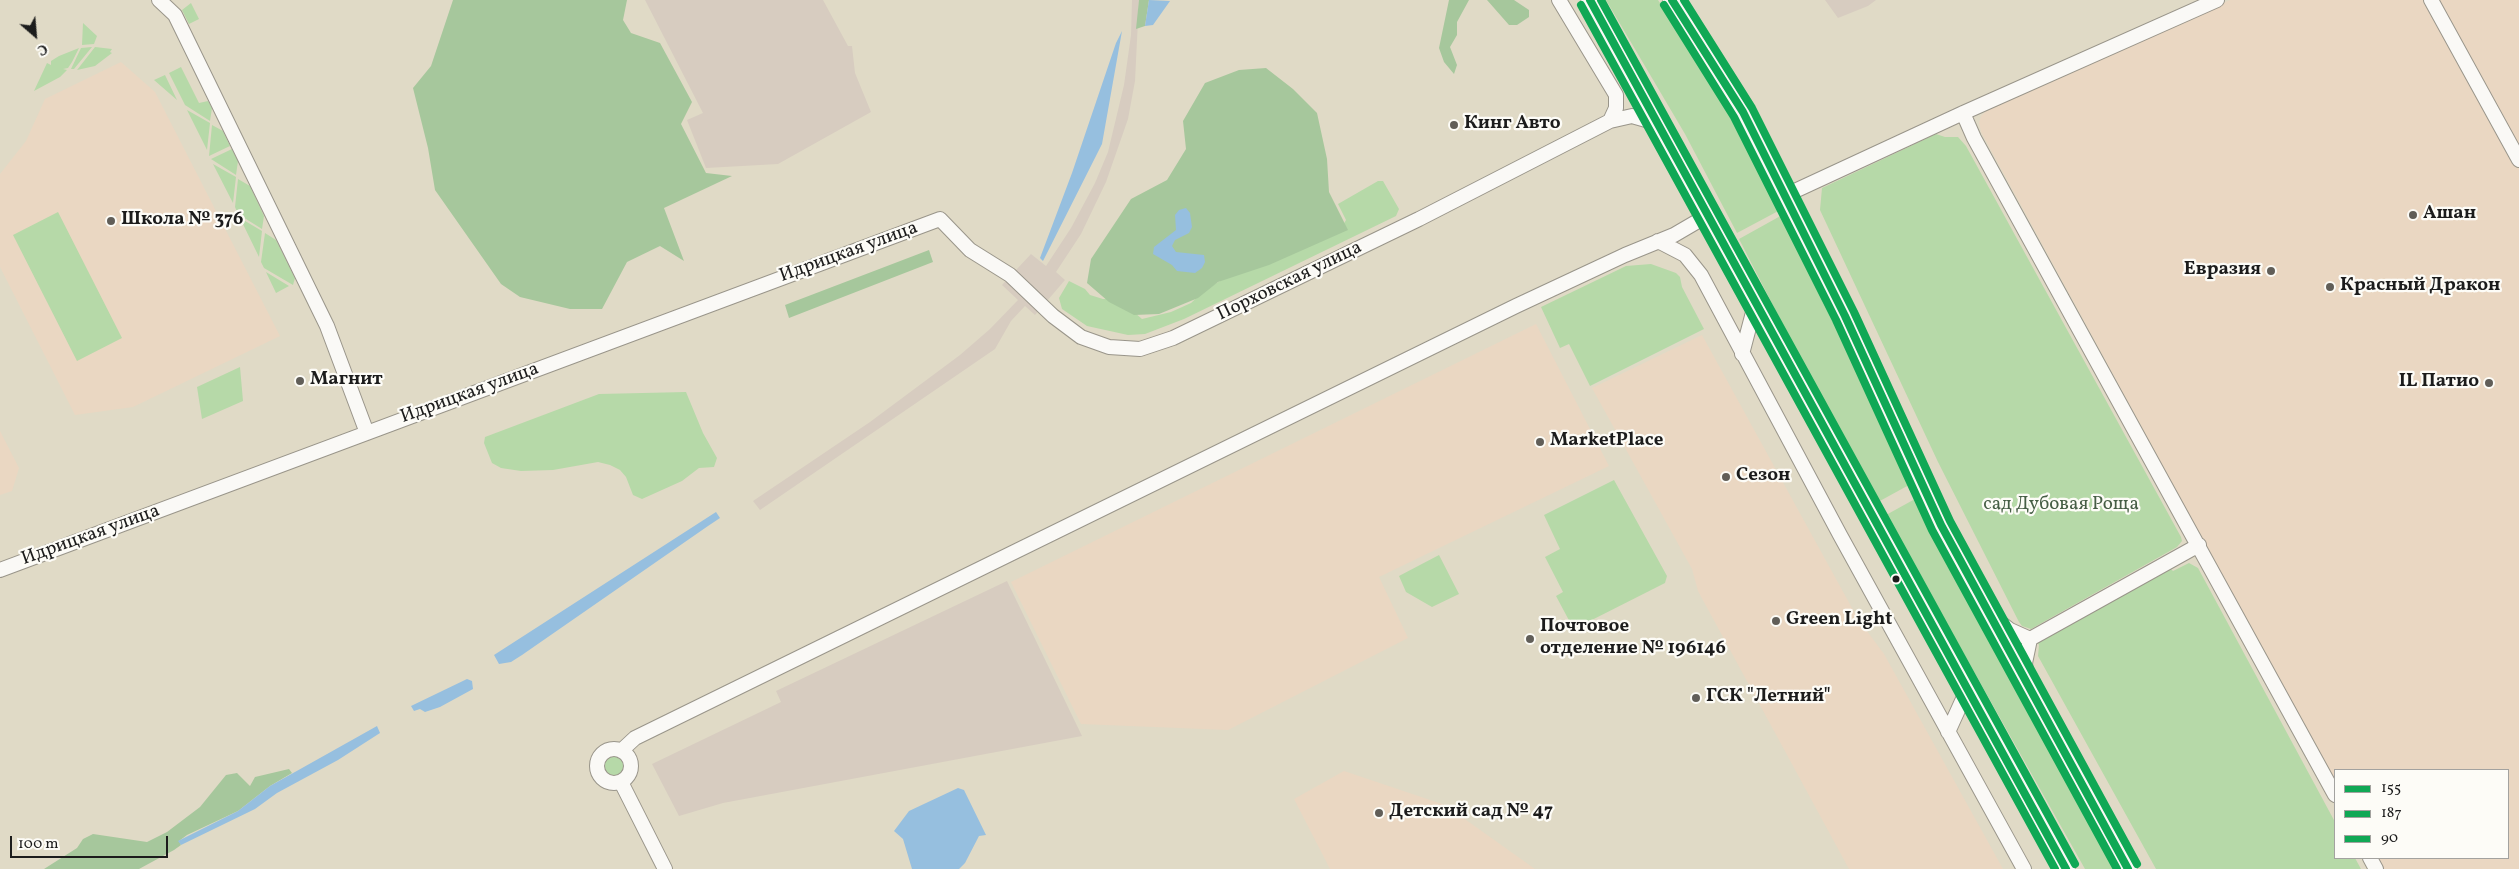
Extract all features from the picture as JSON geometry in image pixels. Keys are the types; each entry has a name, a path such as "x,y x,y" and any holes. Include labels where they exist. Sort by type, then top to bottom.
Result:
{"main road":[{"path":"1590,0 1660,124 1704,208 2066,869"},
{"path":"1672,0 1743,112 1786,194 1845,316 1924,491 1988,614 2128,869"}],"street":[{"path":"159,0 175,15 327,326 367,433"},
{"path":"1559,0 1616,95 1616,108 1610,121"},
{"path":"1786,194 1962,113 2217,0"},
{"path":"2431,0 2519,160"},
{"path":"1962,113 2334,793"},
{"name":"Порховская улица","path":"940,219 970,250 1010,275 1059,321 1081,337 1094,343 1123,349 1140,349 1173,338 1419,219 1610,121 1632,116 1660,124"},
{"path":"620,750 635,738 1516,306 1692,227 1702,215 1704,208"},
{"name":"Идрицкая улица","path":"0,570 940,219"},
{"path":"1658,241 1675,248 1694,264 2024,869"},
{"path":"1742,354 1756,301"},
{"path":"2028,685 2025,663 2030,639 2199,545"},
{"path":"1988,614 2010,630 2030,639"},
{"path":"1948,732 1968,688"},
{"path":"611,749 620,750 628,757 631,766 628,776 621,782 611,783 602,779 596,766 602,754 611,749"},
{"path":"621,782 665,869"}],"shaded area":[{"path":"645,0 823,0 848,46 852,46 855,73 871,112 778,164 706,168 687,120 703,113"},
{"path":"1132,0 1139,0 1135,81 1128,119 1106,182 1081,234 1056,272 1065,280 1035,315 1025,306 1011,321 995,349 760,510 753,501 870,422 960,355 990,329 1018,300 1002,285 1031,254 1046,266 1071,228 1095,183 1108,152 1124,85 1131,35"},
{"path":"1825,0 1876,0 1868,6 1838,18"},
{"path":"2230,0 2519,0 2519,869 2383,869 2378,859 2509,859 2509,769 2334,769 2334,780 1981,132 1979,123 1981,116 1987,110"},
{"name":"Школа № 376","path":"121,62 155,92 280,336 133,407 75,415 0,267 0,174 26,141 45,99"},
{"path":"1536,324 1609,466 1379,577 1408,638 1228,730 1081,724 1011,582"},
{"path":"1702,335 1858,619 1884,654 2003,869 1849,869 1698,591 1692,569 1592,388"},
{"path":"0,431 19,468 12,491 0,495"},
{"path":"1007,581 1082,736 723,803 679,816 652,764 781,702 776,691"},
{"name":"Детский сад № 47","path":"1344,771 1445,805 1535,869 1330,869 1294,799"}],"green space":[{"path":"453,0 627,0 623,20 631,33 660,43 692,102 681,124 706,173 732,176 664,208 684,261 660,246 627,262 602,309 570,309 520,297 501,284 435,190 428,148 413,88 431,66"},
{"path":"1139,0 1149,0 1145,26 1136,29"},
{"path":"1449,0 1469,0 1457,22 1457,35 1450,47 1457,65 1454,74 1444,62 1439,48"},
{"path":"1487,0 1514,0 1529,10 1529,17 1517,25 1509,25"},
{"path":"1606,0 1658,0 1722,97 1782,209 1737,233 1685,134"},
{"path":"191,3 199,19 189,24 182,10"},
{"path":"83,23 97,36 94,44 82,45"},
{"path":"92,47 74,69 71,69 81,48"},
{"path":"95,47 112,49 110,52 112,53 95,66 77,70"},
{"path":"79,48 68,68 63,69 67,70 60,77 34,91 47,63 51,65 51,61 59,56"},
{"path":"181,67 199,103 208,101 212,108 210,121 185,105 169,73"},
{"path":"1266,68 1293,89 1317,113 1327,159 1329,192 1348,230 1269,265 1218,282 1198,298 1159,314 1134,315 1109,302 1087,283 1091,259 1131,199 1167,180 1186,149 1183,121 1205,83 1239,70"},
{"path":"165,75 177,100 154,80"},
{"path":"187,110 210,123 207,150"},
{"path":"212,125 223,131 230,146 209,156"},
{"name":"сад Дубовая Роща","path":"1936,134 1945,137 1958,137 1966,146 2182,541 2177,547 2031,629 2022,626 2019,622 1938,462 1820,210 1822,188"},
{"path":"232,149 238,161 236,175 211,159"},
{"path":"213,164 236,177 233,203"},
{"path":"238,179 250,186 264,216 262,229 238,214 235,207"},
{"path":"1378,181 1383,181 1399,209 1396,216 1184,319 1145,334 1128,335 1087,326 1062,309 1059,298 1069,281 1085,289 1090,295 1103,299 1112,299 1126,305 1142,319 1171,312 1191,303 1206,289 1243,268 1339,232 1346,220 1338,204"},
{"path":"58,212 122,338 77,361 13,235"},
{"path":"1784,214 1829,303 1909,485 1878,502 1835,426 1739,239"},
{"path":"240,218 262,231 259,257"},
{"path":"265,233 276,240 295,278 293,285 264,268 261,262"},
{"path":"929,250 933,262 789,318 785,305"},
{"path":"1651,264 1676,273 1680,277 1682,287 1704,329 1590,386 1569,344 1560,348 1541,307 1626,266"},
{"path":"266,272 289,286 276,293"},
{"path":"240,367 243,401 202,419 197,387"},
{"path":"686,392 703,433 717,458 714,467 699,468 682,481 642,499 633,495 626,477 620,470 610,465 598,462 553,470 521,471 501,468 492,463 484,443 485,437 599,394"},
{"path":"1614,480 1667,576 1665,583 1576,628 1572,626 1556,596 1563,592 1545,557 1560,549 1544,515"},
{"path":"1915,499 2114,869 2085,869 1886,515"},
{"path":"1439,555 1459,594 1432,607 1406,592 1399,576"},
{"path":"2189,563 2198,568 2334,820 2334,859 2356,859 2361,869 2156,869 2038,656 2039,645 2037,641 2170,568 2173,571"},
{"path":"614,756 622,759 625,767 622,775 614,778 606,775 603,767 606,759"},
{"path":"289,769 292,773 270,786 238,811 187,835 179,841 181,845 174,850 139,869 44,869 77,848 83,839 93,834 147,842 167,832 200,807 226,775 237,773 250,786 255,777"}],"water":[{"path":"1149,0 1170,1 1153,25 1145,26"},
{"path":"1122,31 1102,144 1043,261 1040,258 1072,173 1116,43"},
{"path":"1186,208 1190,213 1192,227 1189,233 1175,240 1172,246 1176,252 1204,255 1205,262 1202,268 1195,273 1177,271 1172,265 1153,254 1154,247 1176,230 1175,215 1179,210"},
{"path":"716,512 720,518 522,655 511,662 499,664 494,655"},
{"path":"467,679 472,681 473,689 440,707 425,712 420,709 414,711 411,706"},
{"path":"377,726 380,733 338,760 277,793 255,809 181,845 178,841 238,811 270,786"},
{"path":"958,788 964,790 986,835 979,836 965,863 959,869 912,869 903,839 894,831 909,811"}],"transit line":[{"name":"155","path":"1590,0 2066,869"},
{"name":"90","path":"1601,0 2075,864"},
{"name":"155","path":"1672,0 1743,112 1845,316 1941,525 2128,869"},
{"name":"90","path":"1684,0 1752,108 1854,312 1950,521 2137,864"},
{"name":"187","path":"1581,5 2055,869"},
{"name":"187","path":"1664,5 1734,117 1836,320 1932,530 2117,869"}],"place":[{"name":"Кинг Авто","path":"1454,125"},
{"name":"Ашан","path":"2413,215"},
{"name":"Школа № 376","path":"111,221"},
{"name":"Евразия","path":"2271,271"},
{"name":"Красный Дракон","path":"2330,287"},
{"name":"Магнит","path":"300,381"},
{"name":"IL Патио","path":"2489,383"},
{"name":"MarketPlace","path":"1540,442"},
{"name":"Сезон","path":"1726,477"},
{"name":"Green Light","path":"1776,621"},
{"name":"Почтовое отделение № 196146","path":"1530,639"},
{"name":"ГСК \"Летний\"","path":"1696,698"},
{"name":"Детский сад № 47","path":"1379,813"}]}
